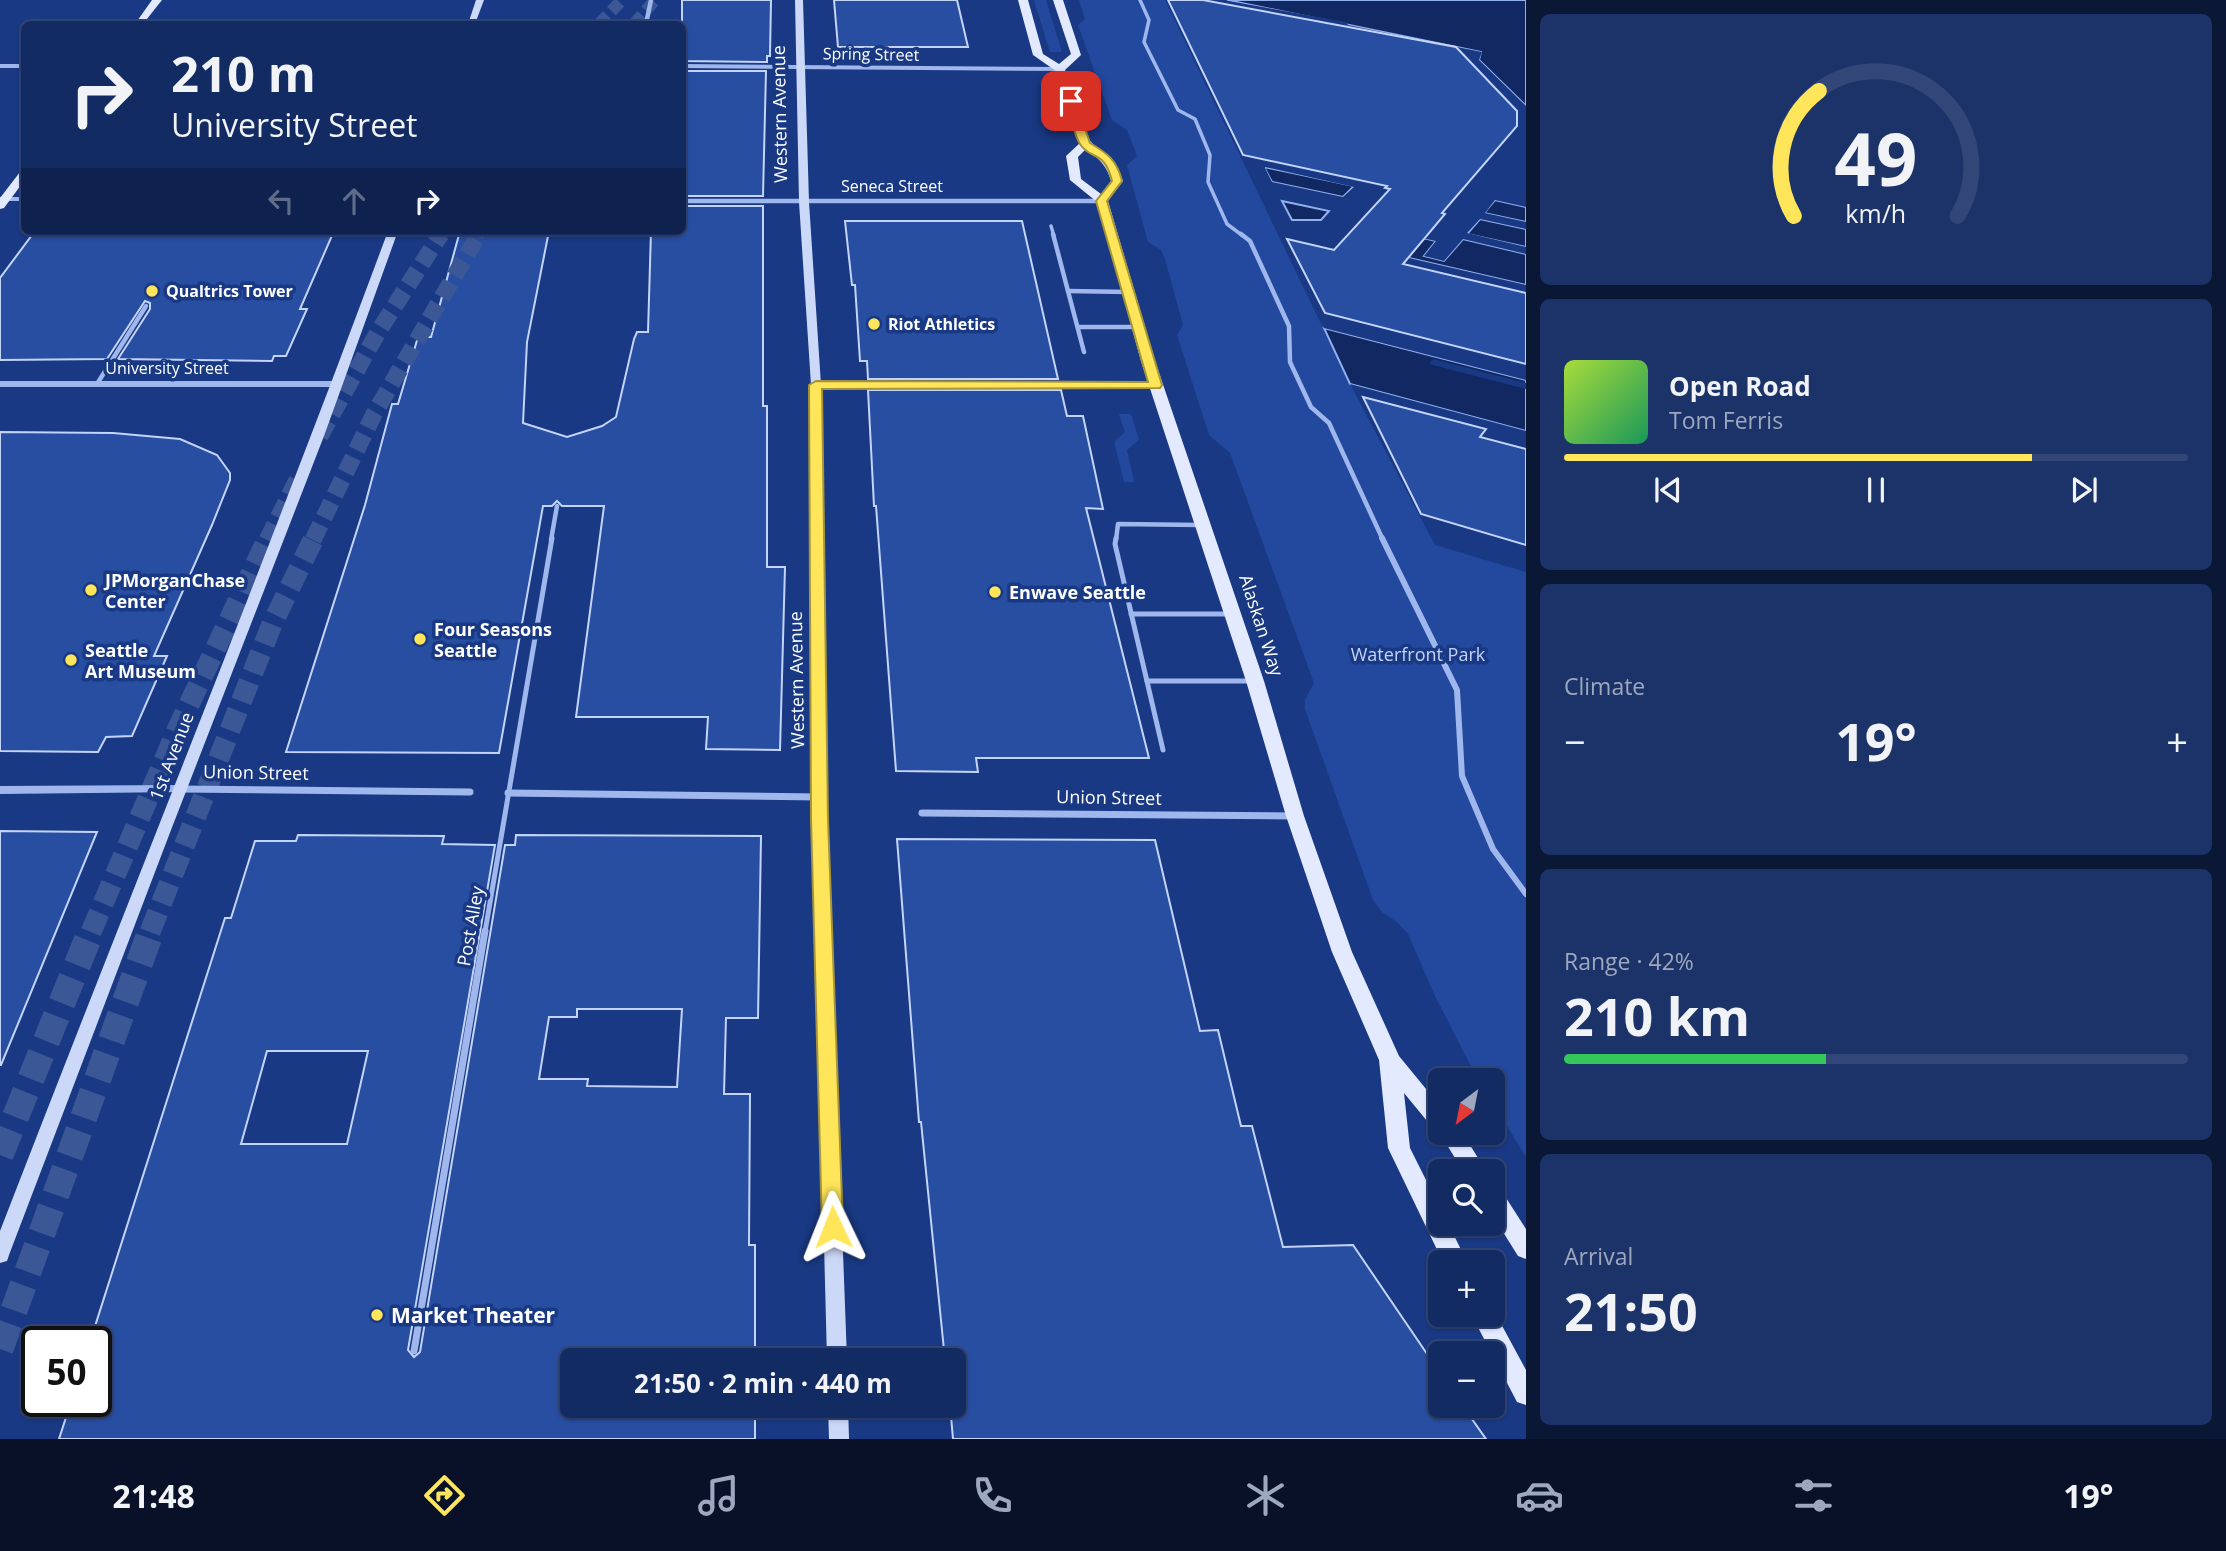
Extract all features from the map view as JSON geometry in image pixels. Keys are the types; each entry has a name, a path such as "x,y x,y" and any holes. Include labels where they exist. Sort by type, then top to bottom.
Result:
{"main road":[{"path":"141,21 157,0"},
{"path":"472,21 480,0"},
{"name":"Western Avenue","path":"799,0 804,202 816,385 820,797 837,1348"},
{"path":"1023,0 1038,55 1060,69 1086,144 1108,158 1115,174 1117,181 1102,201 1076,180 1072,156 1086,144"},
{"path":"1058,0 1076,55 1060,69"},
{"path":"2,202 21,178"},
{"name":"Alaskan Way","path":"1102,201 1156,385 1255,681 1295,816 1342,952 1390,1060 1428,1106"},
{"name":"1st Avenue","path":"0,1255 318,436 391,235"},
{"name":"Alaskan Way","path":"1390,1060 1399,1148 1449,1250"},
{"path":"1505,1217 1526,1249"},
{"path":"1490,1327 1526,1394"},
{"path":"838,1418 839,1439"}],"street":[{"path":"647,21 651,0"},
{"path":"1140,0 1149,20 1144,41 1178,110 1195,119 1210,155 1208,182 1227,225 1250,242 1289,326 1290,362 1311,407 1329,423 1457,690 1462,776 1493,849 1526,894"},
{"path":"0,66 21,66"},
{"name":"Spring Street","path":"686,66 1060,69"},
{"path":"2,202 21,200"},
{"name":"Seneca Street","path":"686,201 1102,201"},
{"path":"97,384 146,306"},
{"name":"University Street","path":"0,384 335,384"},
{"path":"816,385 1156,385"},
{"name":"Union Street","path":"0,790 470,792"},
{"path":"508,793 820,797"},
{"name":"Union Street","path":"922,813 1295,816"}],"lane":[{"path":"1051,226 1084,352"},
{"path":"1068,291 1128,292"},
{"path":"1078,327 1138,327"},
{"name":"Post Alley","path":"414,1351 557,506"},
{"path":"1163,750 1115,544 1118,524 1204,525"},
{"path":"1132,614 1233,614"},
{"path":"1147,681 1255,681"}],"green space":[{"path":"1034,0 1046,0 1062,52 1050,52"},
{"name":"Waterfront Park","path":"1079,0 1165,0 1350,384 1435,545 1526,572 1526,1157 1505,1123 1505,1068 1472,1068 1435,996 1408,934 1382,912 1373,900 1305,709 1305,700 1314,683 1230,453 1209,435 1177,335 1183,325 1165,259 1161,250 1148,242 1127,165 1137,156 1127,130 1112,120 1078,25 1085,19"},
{"path":"1119,414 1131,414 1139,440 1127,450 1134,482 1124,482 1115,446 1115,441 1125,432"}],"shaded area":[{"path":"1227,0 1526,0 1526,106 1479,60 1481,52"},
{"path":"1264,167 1354,186 1343,197 1272,182"},
{"path":"1495,200 1526,207 1526,222 1484,213"},
{"path":"1282,201 1329,211 1321,220 1292,220"},
{"path":"1480,219 1526,229 1526,247 1467,234"},
{"path":"1402,233 1436,241 1424,256 1444,261 1463,239 1526,254 1526,285 1409,258"},
{"path":"1324,328 1526,380 1526,431 1350,384"}],"pier":[{"path":"1223,0 1346,22 1348,25 1482,52 1479,60 1526,106 1526,110 1476,62 1477,55 1226,3"},
{"path":"1204,82 1220,86 1306,123 1524,167 1516,176 1526,178 1526,184 1512,181 1500,194 1526,200 1526,207 1495,200 1485,213 1526,222 1526,229 1480,219 1467,233 1526,247 1526,254 1463,239 1444,261 1424,256 1436,241 1403,234 1416,248 1409,258 1526,285 1526,289 1407,261 1402,230 1438,238 1439,243 1430,254 1443,257 1460,237 1465,236 1464,231 1477,217 1482,216 1481,211 1517,169 1305,127 1230,107 1216,102"},
{"path":"1263,164 1355,183 1357,187 1343,201 1272,185 1261,168","holes":["1265,167 1354,187 1343,197 1272,182"]},
{"path":"1322,325 1526,376 1526,380 1324,328"},
{"path":"1433,359 1526,383 1526,389 1429,364"},
{"path":"1350,384 1526,431 1526,434 1353,388"}],"building":[{"path":"682,0 771,0 770,56 767,56 767,62 686,61 686,21 682,21"},
{"path":"834,0 957,0 968,47 838,47"},
{"path":"1168,0 1203,0 1456,47 1517,111 1517,126 1442,213 1445,214 1403,264 1526,293 1526,364 1325,313 1287,239 1334,250 1390,189 1385,188 1387,186 1243,155"},
{"path":"686,71 766,71 763,196 686,196"},
{"path":"686,206 763,206 763,406 767,406 767,567 785,567 780,750 706,749 708,717 576,717 604,506 562,506 557,501 552,506 543,506 499,753 286,752 365,505 392,404 398,404 418,337 431,337 459,235 548,235 527,342 523,423 567,437 602,426 616,417 634,339 637,332 648,332 651,235 686,235"},
{"path":"845,221 1022,221 1058,379 868,379 867,361 860,361 855,285 852,285"},
{"name":"Qualtrics Tower","path":"32,235 332,235 300,309 307,309 286,356 274,356 272,361 118,359 150,309 150,303 145,301 107,359 0,360 0,278"},
{"path":"868,390 1061,390 1067,416 1083,416 1103,509 1086,508 1149,758 976,758 978,772 896,771 874,506"},
{"path":"1363,397 1486,429 1480,437 1526,449 1526,545 1421,514"},
{"name":"JPMorganChase Center","path":"0,432 113,433 180,439 217,455 230,473 230,480 212,525 154,656 167,656 132,736 106,737 98,752 0,751"},
{"path":"0,831 97,832 1,1065 0,1065"},
{"path":"298,835 444,836 442,844 495,845 408,1350 414,1357 420,1352 505,845 515,845 516,835 761,836 758,1018 726,1018 724,1094 750,1094 749,1245 755,1245 755,1348 560,1348 560,1418 755,1418 755,1439 59,1439 66,1417 112,1417 112,1326 95,1326 225,918 231,918 255,841 296,841","holes":["577,1009 682,1009 677,1087 587,1086 588,1079 539,1079 549,1017 577,1017","267,1051 368,1051 347,1144 241,1144"]},
{"path":"897,839 1155,840 1200,1031 1218,1030 1241,1126 1252,1126 1283,1247 1353,1245 1428,1355 1428,1418 1471,1418 1486,1439 953,1439 951,1418 966,1418 966,1348 944,1348 919,1122"}],"tunnel":[{"path":"602,21 622,0"},
{"path":"637,21 655,0"},
{"path":"320,436 378,332 440,235"},
{"path":"313,540 374,414 478,235"},
{"path":"268,538 297,480"},
{"path":"91,932 177,730 268,538"},
{"path":"150,932 272,624 314,538"},
{"path":"0,1155 91,931"},
{"path":"0,1349 151,931"}],"place":[{"name":"Qualtrics Tower","path":"152,291"},
{"name":"Riot Athletics","path":"874,324"},
{"name":"JPMorganChase Center","path":"91,590"},
{"name":"Enwave Seattle","path":"995,592"},
{"name":"Four Seasons Seattle","path":"420,639"},
{"name":"Seattle Art Museum","path":"71,660"},
{"name":"Market Theater","path":"377,1315"}],"route":[{"path":"833,1227 820,819 816,385 1156,385 1102,201 1117,181 1115,174 1108,158 1086,144 1071,101"}]}
